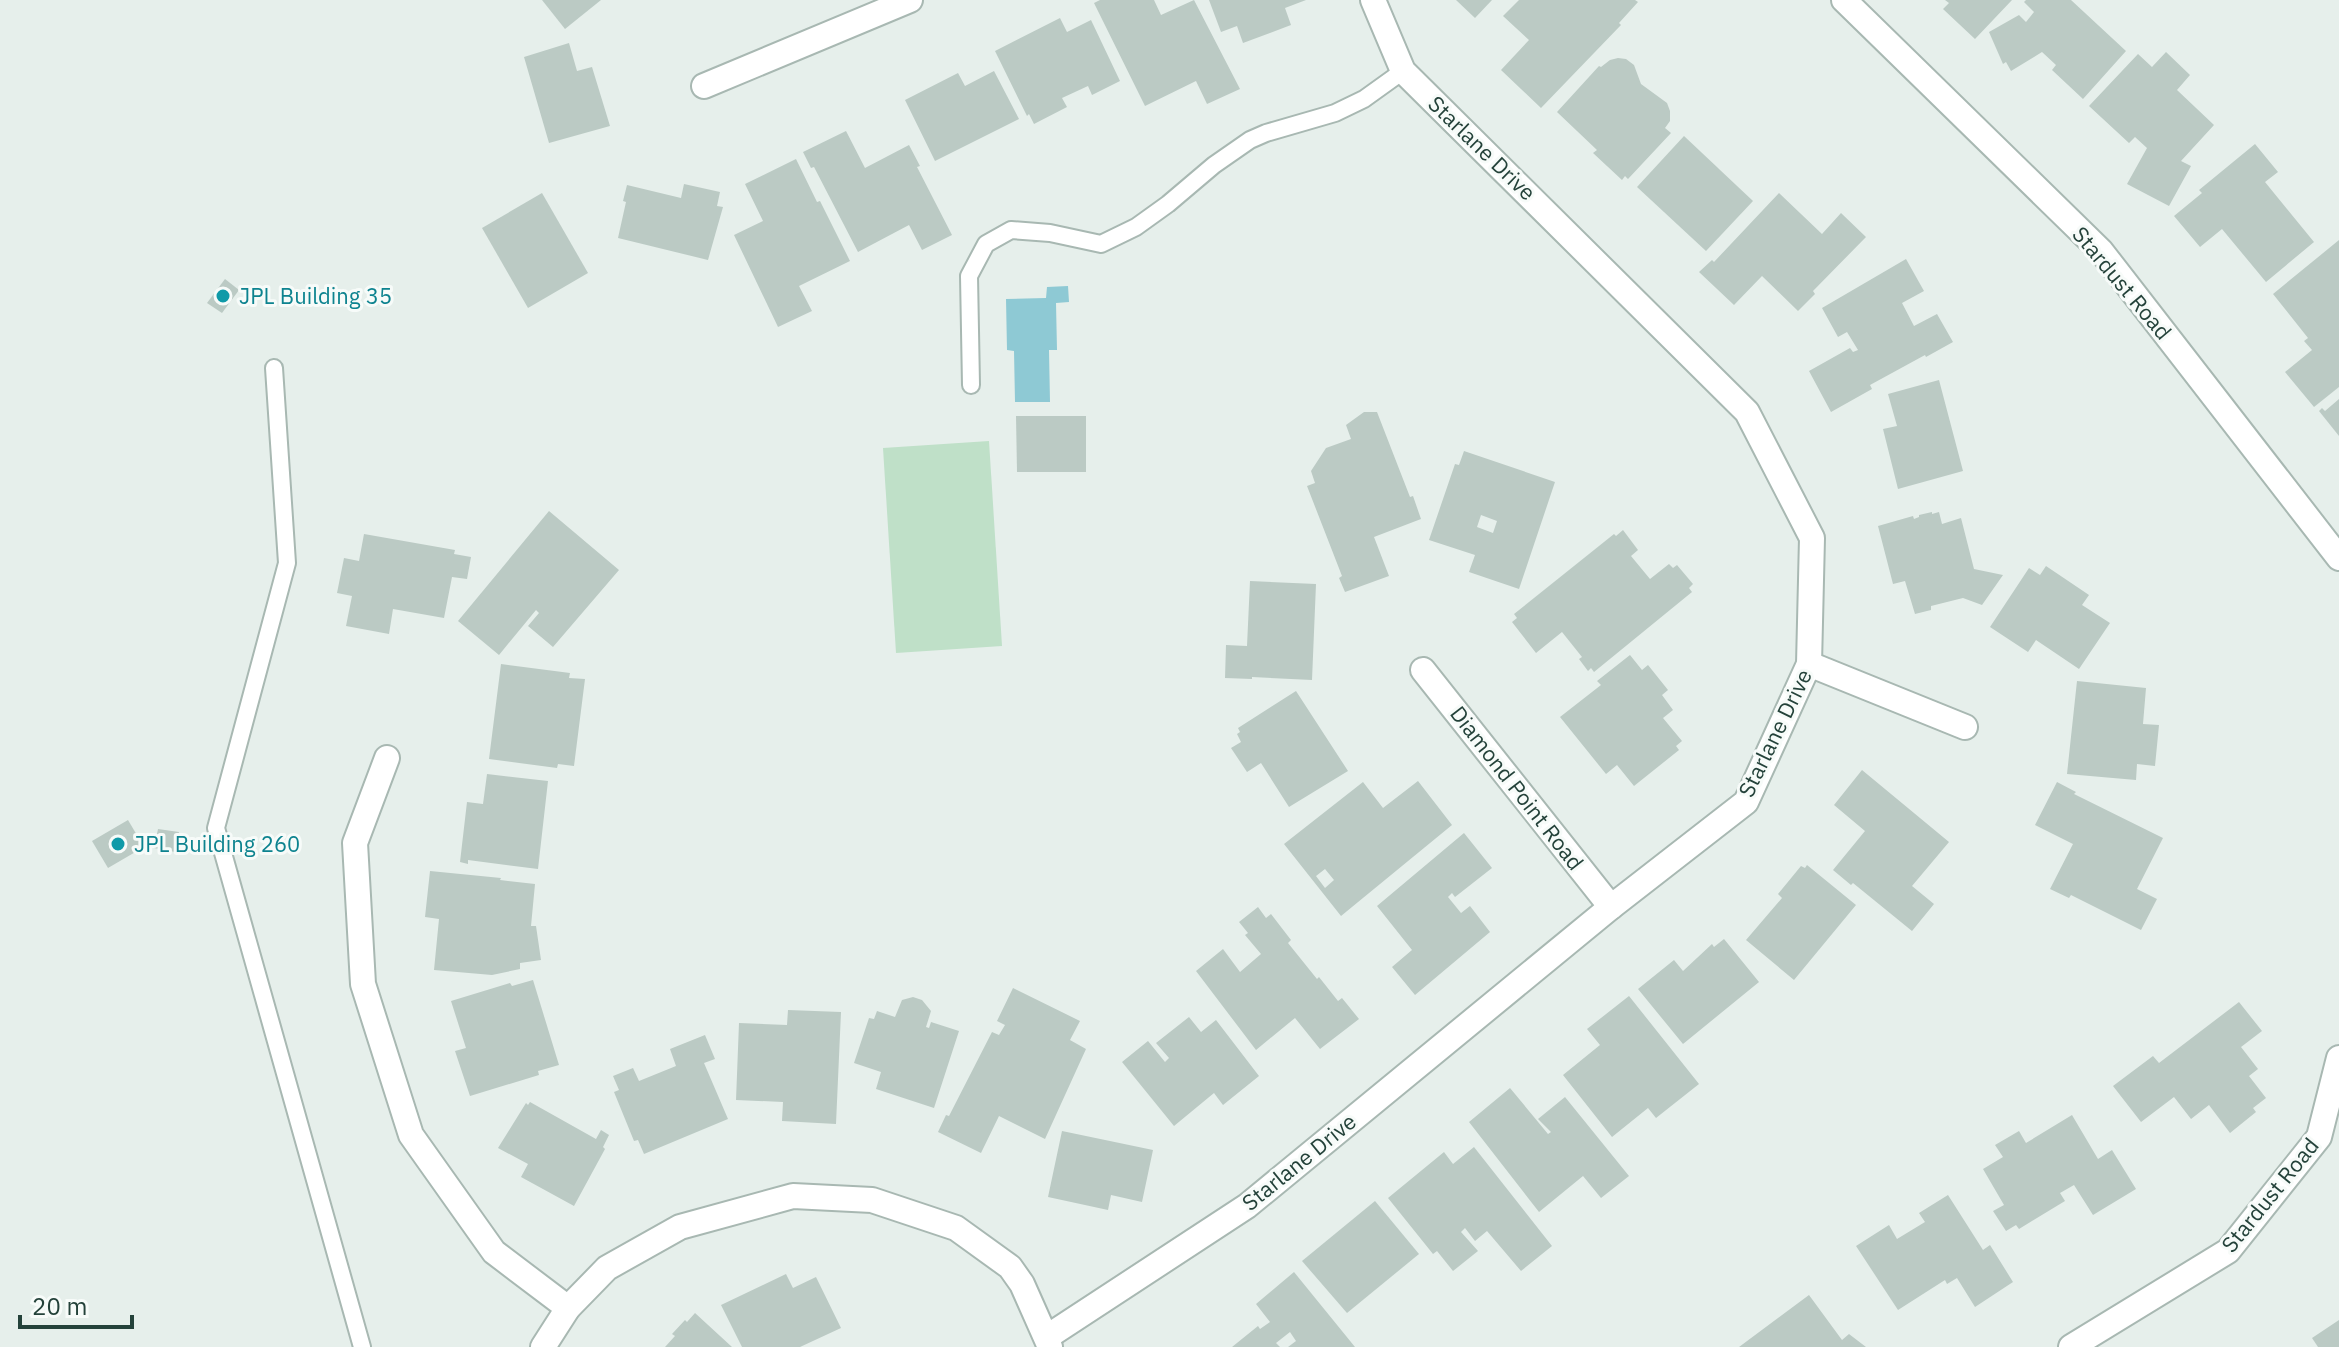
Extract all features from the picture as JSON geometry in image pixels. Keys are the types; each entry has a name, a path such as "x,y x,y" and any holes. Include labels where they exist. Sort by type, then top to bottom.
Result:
{"street":[{"path":"704,86 910,0"},
{"name":"Starlane Drive","path":"1049,1342 1247,1206 1611,907 1746,802 1809,664 1812,538 1747,412 1403,71 1373,0"},
{"name":"Stardust Road","path":"1844,0 2101,251 2339,558"},
{"path":"1809,664 1965,727"},
{"name":"Diamond Point Road","path":"1423,670 1611,907"},
{"path":"387,758 355,843 363,984 406,1120 411,1135 494,1252 568,1308"},
{"name":"Stardust Road","path":"2071,1347 2228,1251 2319,1137 2339,1058"},
{"path":"543,1347 568,1308 607,1268 680,1227 793,1196 872,1200 956,1228 1010,1267 1022,1284 1049,1342"}],"lane":[{"path":"971,385 969,276 986,244 1011,230 1050,233 1101,244 1147,220 1250,140 1335,113 1364,99 1403,71"},
{"path":"274,368 287,563 216,828 362,1347"}],"green space":[{"path":"989,441 1002,646 896,653 883,448"}],"water":[{"path":"1068,286 1069,302 1056,303 1057,350 1049,350 1050,402 1015,402 1014,351 1007,350 1006,299 1046,298 1047,287"}],"building":[{"path":"542,0 601,0 565,29"},
{"path":"1100,0 1154,0 1161,15 1194,0 1240,89 1207,104 1196,81 1145,106 1094,3"},
{"path":"1209,0 1306,0 1285,8 1291,25 1243,43 1237,26 1221,32"},
{"path":"1456,0 1492,0 1475,18"},
{"path":"1519,0 1638,2 1619,23 1621,25 1541,108 1501,70 1529,40 1503,16"},
{"path":"1945,0 2012,0 1975,39 1943,9 1949,3"},
{"path":"2071,0 2126,51 2083,99 2052,70 2056,65 2042,52 2011,71 2006,62 2003,64 1989,32 2019,15 2026,22 2034,12 2024,2"},
{"path":"1060,18 1067,32 1091,20 1120,81 1092,95 1088,86 1062,98 1067,107 1034,124 1029,114 1027,116 995,51"},
{"path":"569,43 577,71 592,67 610,126 549,143 524,57"},
{"path":"2166,52 2190,75 2177,90 2214,125 2181,161 2191,166 2169,206 2127,184 2147,148 2135,137 2129,143 2089,106 2138,54 2152,67"},
{"path":"1618,58 1634,65 1641,84 1667,103 1670,121 1665,128 1671,133 1628,179 1625,176 1622,180 1593,153 1597,150 1557,112 1599,66"},
{"path":"994,71 1019,119 935,161 905,100 958,73 965,86"},
{"path":"846,131 865,168 909,145 952,235 922,250 909,225 858,252 814,167 811,168 803,152"},
{"path":"1684,136 1753,201 1706,251 1637,187"},
{"path":"2255,144 2278,172 2265,182 2314,242 2266,282 2222,229 2200,247 2174,216 2202,193 2199,190"},
{"path":"796,159 850,261 799,286 812,311 778,327 734,235 763,221 745,184"},
{"path":"684,184 720,192 717,206 723,207 708,260 618,238 627,185 681,198"},
{"path":"542,193 588,273 528,308 482,228"},
{"path":"1779,193 1822,234 1841,213 1866,237 1813,291 1815,294 1798,311 1762,276 1734,305 1699,272 1712,260 1714,262"},
{"path":"2339,240 2339,387 2314,407 2285,372 2312,350 2304,341 2308,338 2273,294"},
{"path":"1906,259 1924,291 1902,303 1914,326 1937,314 1953,342 1870,385 1872,389 1831,412 1809,371 1850,348 1853,352 1858,350 1847,332 1838,337 1822,308"},
{"name":"JPL Building 35","path":"225,279 239,290 222,313 207,303"},
{"path":"1939,380 1963,471 1898,489 1883,429 1897,426 1888,394"},
{"path":"2339,399 2339,436 2319,411 2322,408 2325,411"},
{"path":"1364,412 1377,412 1421,519 1374,537 1389,576 1345,592 1339,578 1342,576 1307,486 1315,483 1311,471 1326,448 1351,439 1346,425"},
{"path":"1016,416 1086,416 1086,472 1017,472"},
{"path":"1464,451 1555,482 1519,589 1469,572 1475,555 1429,540 1455,464 1459,465","holes":["1481,515 1497,521 1493,533 1477,527"]},
{"path":"549,511 619,570 553,647 528,626 539,613 536,610 499,655 458,621"},
{"path":"1939,512 1942,524 1961,518 1974,569 2003,575 1982,605 1963,598 1931,606 1931,610 1915,614 1905,581 1893,584 1878,526"},
{"path":"1623,530 1638,550 1631,556 1650,579 1669,564 1673,568 1677,565 1693,584 1689,588 1692,592 1594,672 1591,668 1588,671 1579,659 1582,657 1562,632 1536,653 1512,622 1517,618 1514,614"},
{"path":"364,534 455,550 454,554 471,557 467,579 452,577 444,618 393,609 389,634 346,626 352,596 337,593 344,558 359,561"},
{"path":"2046,566 2089,595 2082,605 2110,623 2079,669 2036,640 2028,652 1990,627 2029,568 2040,575"},
{"path":"1250,581 1316,584 1312,680 1225,678 1226,645 1247,646"},
{"path":"1630,655 1642,670 1648,665 1668,690 1662,695 1673,710 1663,718 1682,741 1676,746 1679,750 1634,786 1617,765 1606,774 1560,717 1601,685 1597,681"},
{"path":"501,664 570,673 569,678 585,679 574,766 558,764 557,768 489,759"},
{"path":"2077,681 2146,688 2143,724 2159,725 2155,766 2137,764 2136,780 2067,774"},
{"path":"1296,691 1348,771 1289,807 1261,763 1247,772 1231,748 1241,742 1238,728"},
{"path":"1862,770 1949,842 1912,886 1934,904 1912,931 1833,870 1865,831 1834,805"},
{"path":"487,774 548,781 538,869 468,860 468,864 460,862 467,802 483,804"},
{"path":"1418,781 1452,825 1341,916 1284,844 1363,782 1383,808","holes":["1325,869 1334,880 1325,888 1316,876"]},
{"path":"2057,782 2076,792 2074,794 2163,838 2137,889 2157,899 2141,930 2071,895 2069,898 2050,889 2073,844 2035,825"},
{"name":"JPL Building 260","path":"128,820 144,847 108,868 92,841"},
{"path":"158,829 179,832 175,852 154,848"},
{"path":"1464,833 1492,868 1455,897 1452,893 1448,897 1461,913 1470,906 1490,932 1415,995 1392,967 1412,950 1377,906"},
{"path":"1807,865 1856,905 1794,980 1746,940 1782,898 1778,894 1801,866 1805,868"},
{"path":"430,871 535,884 531,926 536,926 541,960 520,963 520,969 492,975 434,970 439,919 425,917"},
{"path":"1258,907 1266,918 1271,914 1291,940 1288,943 1317,979 1319,977 1338,1001 1342,998 1359,1019 1320,1049 1295,1018 1256,1050 1196,971 1223,949 1240,972 1261,954 1245,935 1248,933 1239,922"},
{"path":"1724,939 1759,982 1683,1044 1638,989 1674,960 1683,971 1712,944 1714,947"},
{"path":"533,980 559,1065 538,1071 539,1075 470,1096 455,1051 466,1048 451,1001 510,983 512,986"},
{"path":"1013,988 1080,1021 1070,1040 1086,1049 1045,1139 999,1116 981,1153 938,1132 992,1032 999,1035 1005,1025 997,1021"},
{"path":"1629,996 1699,1084 1656,1118 1648,1108 1612,1137 1563,1075 1600,1045 1587,1029"},
{"path":"913,997 922,1000 931,1011 926,1027 929,1028 931,1022 959,1031 934,1108 876,1089 881,1072 854,1063 869,1018 874,1019 877,1011 895,1017 902,1000"},
{"path":"2239,1002 2262,1031 2241,1047 2258,1069 2249,1076 2266,1098 2253,1108 2256,1112 2230,1133 2209,1105 2191,1119 2174,1097 2141,1122 2113,1086 2153,1056 2159,1063"},
{"path":"788,1010 841,1012 836,1124 782,1121 783,1102 736,1100 739,1023 787,1025"},
{"path":"1189,1017 1201,1032 1216,1020 1259,1076 1223,1105 1214,1093 1174,1126 1122,1062 1148,1041 1165,1062 1169,1058 1156,1043"},
{"path":"705,1035 715,1059 704,1063 728,1119 644,1154 638,1140 634,1141 614,1092 619,1090 613,1076 633,1068 639,1081 676,1066 670,1049"},
{"path":"1510,1088 1548,1134 1551,1132 1538,1119 1565,1097 1629,1176 1601,1198 1583,1176 1539,1212 1469,1122"},
{"path":"530,1102 596,1139 601,1130 609,1135 603,1147 605,1149 574,1206 521,1177 528,1164 498,1148 526,1103 528,1105"},
{"path":"2072,1115 2098,1159 2112,1150 2136,1189 2093,1215 2074,1185 2060,1193 2065,1201 2019,1229 2016,1225 2006,1231 1993,1211 2004,1205 1983,1169 2003,1157 1995,1145 2019,1131 2026,1143"},
{"path":"1062,1131 1153,1150 1142,1202 1111,1195 1108,1210 1048,1197"},
{"path":"1474,1147 1552,1246 1521,1271 1487,1231 1475,1241 1465,1228 1461,1232 1478,1251 1453,1271 1437,1251 1433,1254 1388,1198 1444,1152 1453,1164"},
{"path":"1948,1195 1983,1250 1990,1245 2013,1282 1975,1307 1957,1278 1947,1284 1945,1280 1898,1310 1856,1246 1889,1225 1897,1239 1925,1222 1919,1213"},
{"path":"1375,1201 1419,1254 1347,1313 1302,1261"},
{"path":"1294,1272 1355,1347 1288,1347 1296,1341 1290,1332 1276,1343 1280,1347 1232,1347 1258,1326 1260,1329 1270,1322 1256,1304"},
{"path":"786,1274 793,1288 816,1277 841,1328 800,1347 742,1347 721,1305"},
{"path":"1809,1295 1842,1340 1849,1334 1866,1347 1739,1347"},
{"path":"695,1313 732,1347 665,1347 675,1336 672,1334"},
{"path":"2339,1320 2339,1347 2318,1347 2312,1338"}],"place":[{"name":"JPL Building 35","path":"223,296"},
{"name":"JPL Building 260","path":"118,844"}]}
